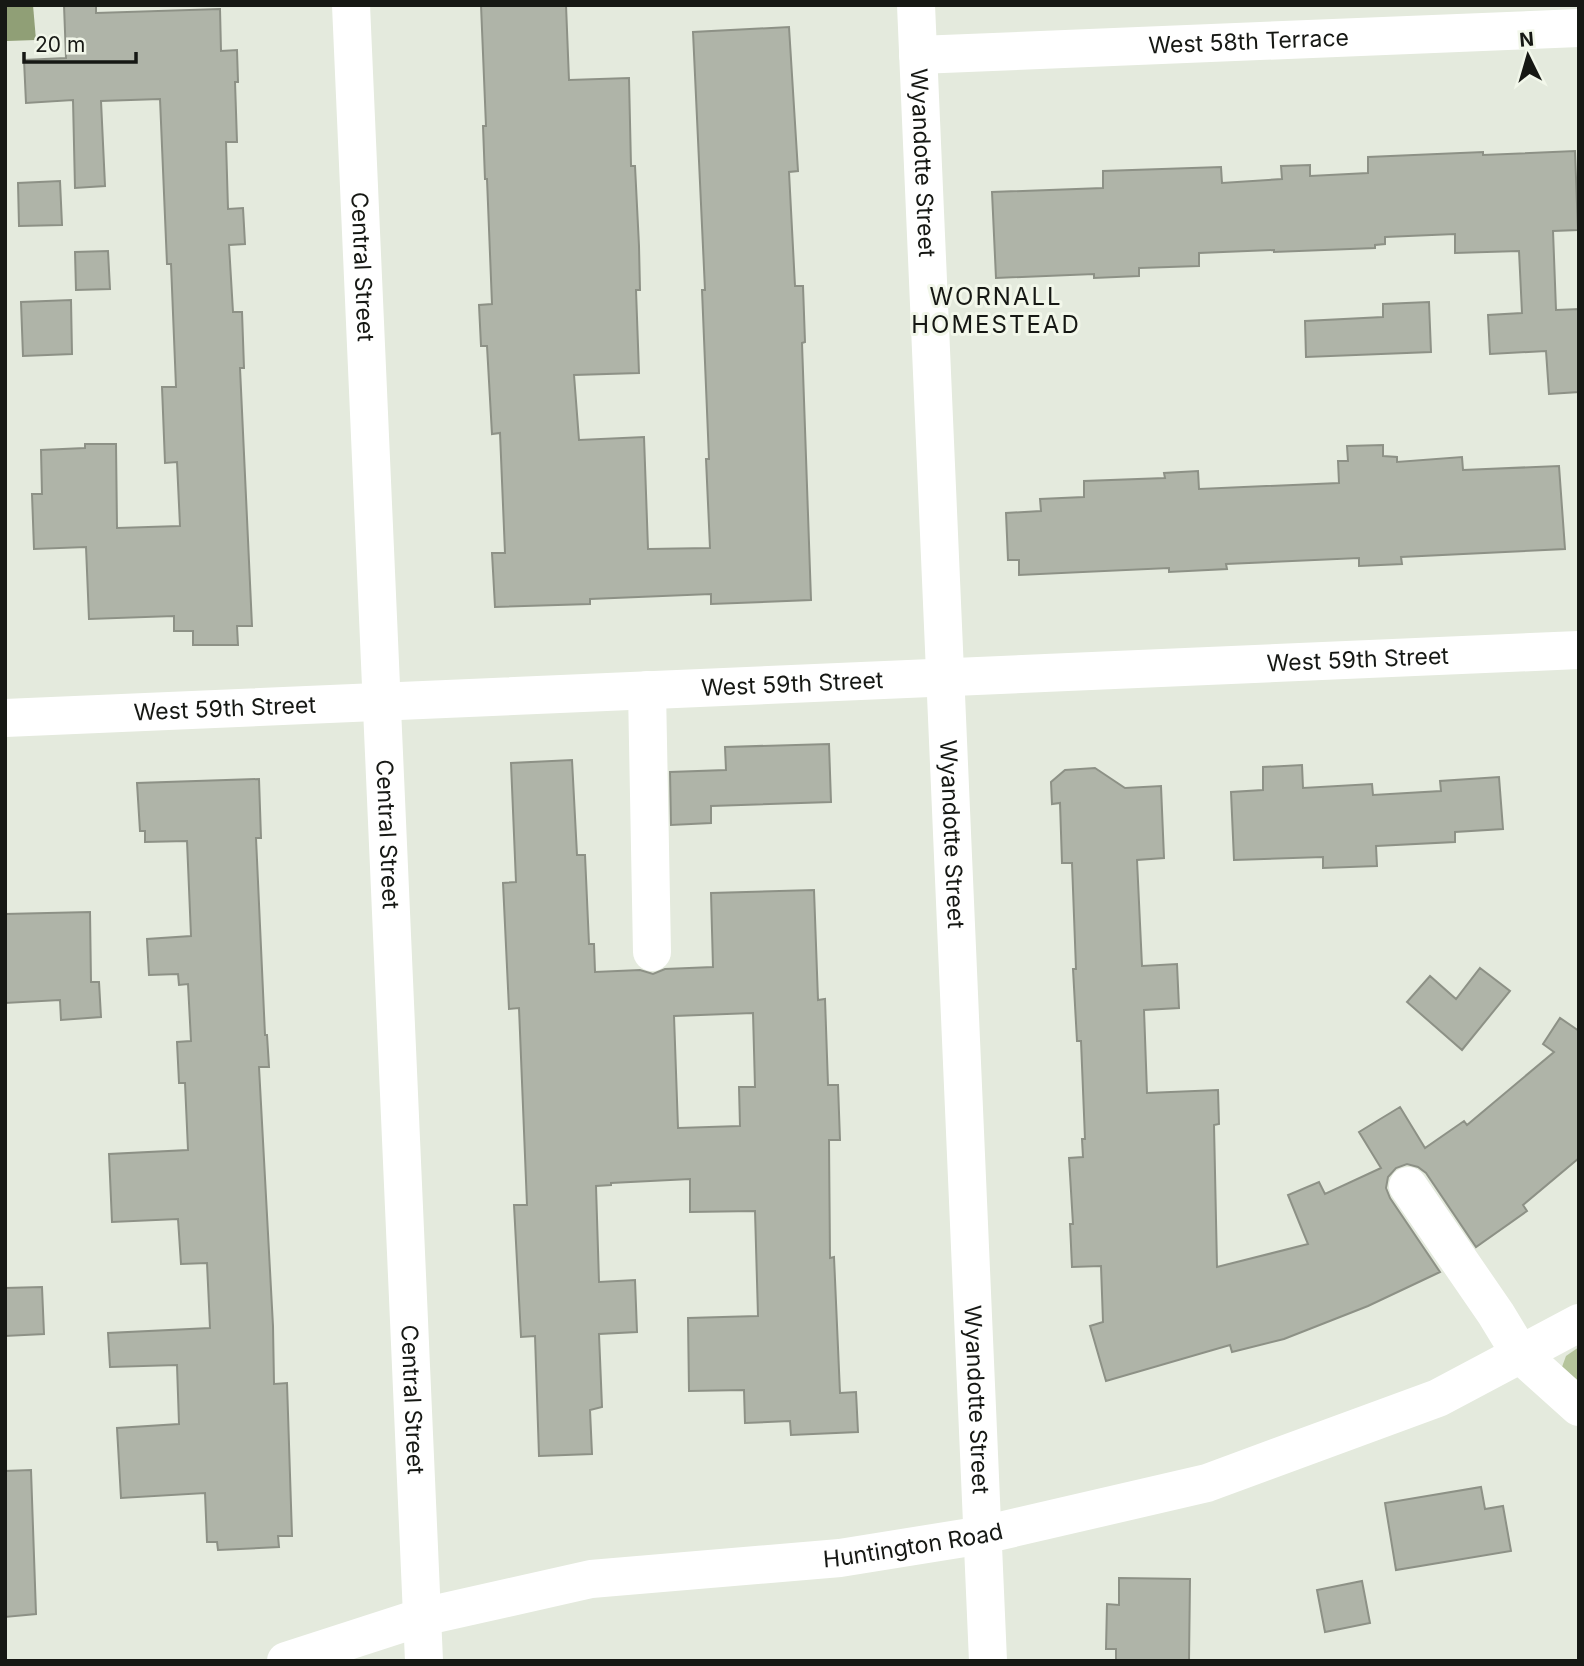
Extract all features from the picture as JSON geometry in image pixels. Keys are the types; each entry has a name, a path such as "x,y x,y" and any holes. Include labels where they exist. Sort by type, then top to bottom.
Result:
{"street":[{"name":"Central Street","path":"351,5 424,1661"},
{"name":"Wyandotte Street","path":"916,5 988,1661"},
{"name":"West 58th Terrace","path":"918,55 1579,28"},
{"name":"West 59th Street","path":"5,718 1579,650"},
{"path":"647,690 652,952"},
{"path":"1408,1186 1521,1354 1579,1408"},
{"name":"Huntington Road","path":"286,1661 422,1617 591,1579 840,1558 983,1535 1207,1483 1438,1398 1567,1327 1579,1323"}],"shaded area":[{"path":"5,5 33,5 36,40 7,41"},
{"path":"1579,1347 1579,1389 1562,1367 1566,1356"}],"building":[{"path":"64,5 96,5 96,13 220,9 221,51 237,50 237,142 226,142 228,209 243,208 245,244 229,245 233,312 242,312 244,368 240,368 252,626 237,626 238,645 193,645 193,631 174,631 174,616 89,619 86,547 34,549 32,494 42,494 41,450 85,448 85,444 116,444 117,528 180,526 177,462 165,463 162,387 176,387 171,264 167,264 160,99 101,101 105,186 75,188 73,100 26,103 24,60 66,58"},
{"path":"481,5 566,5 569,80 629,78 631,166 635,166 639,246 640,290 636,290 639,373 574,375 579,440 644,437 648,549 710,548 702,290 705,290 693,32 789,27 798,171 789,172 795,286 803,286 805,342 802,343 811,600 711,604 711,594 590,599 590,604 495,607 492,553 505,553 500,433 492,434 487,346 481,346 479,305 492,304 483,126 486,126"},
{"path":"1575,151 1578,230 1553,231 1556,310 1579,309 1579,392 1549,394 1546,351 1490,354 1488,315 1522,313 1519,251 1455,253 1455,234 1385,237 1385,244 1375,245 1375,248 1199,253 1199,266 1139,268 1139,276 1094,278 1094,274 996,278 992,192 1103,188 1103,171 1221,167 1222,183 1282,179 1281,166 1310,165 1310,176 1368,173 1368,157"},
{"path":"60,181 62,225 19,226 18,183"},
{"path":"108,251 110,289 76,290 75,252"},
{"path":"71,300 72,354 23,356 21,302"},
{"path":"1429,302 1431,352 1306,357 1305,321 1383,317 1383,304"},
{"path":"1383,445 1383,456 1397,457 1397,462 1462,457 1463,470 1559,466 1565,549 1401,557 1402,564 1359,566 1359,558 1226,564 1227,569 1169,572 1169,568 1019,575 1019,560 1008,560 1006,513 1041,511 1040,499 1084,497 1084,481 1165,478 1164,473 1198,471 1199,489 1339,483 1338,461 1348,461 1347,446"},
{"path":"829,744 831,802 711,806 711,823 671,825 670,772 726,770 725,747"},
{"path":"572,760 577,855 585,855 589,944 594,944 595,972 640,970 653,974 665,969 713,967 711,893 814,890 818,1000 825,999 828,1085 838,1085 840,1140 829,1140 830,1258 834,1257 840,1393 856,1392 858,1432 791,1435 790,1421 745,1423 744,1390 689,1391 688,1318 758,1316 755,1211 690,1212 690,1179 611,1183 596,1186 599,1282 635,1280 637,1332 599,1334 602,1407 590,1410 592,1454 539,1456 535,1336 521,1337 514,1205 527,1205 519,1008 509,1009 503,883 516,882 511,763","holes":["753,1013 755,1087 739,1087 740,1126 678,1128 674,1016"]},
{"path":"1302,765 1303,788 1372,784 1373,795 1441,791 1440,781 1499,777 1503,829 1455,832 1455,842 1376,846 1377,866 1323,868 1323,857 1234,860 1231,792 1263,790 1263,767"},
{"path":"1095,768 1125,788 1161,786 1164,858 1137,860 1142,966 1177,964 1179,1008 1144,1010 1147,1093 1218,1090 1219,1124 1214,1125 1217,1267 1308,1244 1288,1195 1319,1182 1325,1194 1381,1168 1359,1132 1400,1107 1425,1148 1464,1121 1467,1125 1554,1052 1543,1044 1560,1018 1579,1031 1579,1158 1523,1205 1527,1211 1476,1247 1426,1173 1407,1164 1396,1168 1388,1177 1386,1188 1390,1198 1440,1272 1368,1306 1284,1339 1232,1352 1230,1345 1106,1381 1090,1326 1103,1322 1101,1266 1072,1267 1070,1224 1073,1224 1069,1158 1083,1157 1082,1139 1085,1139 1081,1041 1077,1041 1073,969 1076,969 1072,863 1062,863 1060,803 1052,804 1051,782 1065,770"},
{"path":"259,779 261,838 256,838 265,1035 269,1067 259,1067 274,1384 287,1383 292,1536 278,1536 279,1547 218,1550 217,1542 207,1542 205,1493 121,1498 117,1428 179,1424 177,1365 110,1367 108,1333 210,1328 207,1263 181,1264 178,1219 112,1222 109,1154 188,1150 185,1083 179,1083 177,1042 191,1041 188,984 179,985 178,974 149,975 147,939 191,936 187,841 145,842 145,831 140,831 137,783"},
{"path":"90,912 91,982 99,982 101,1017 61,1020 60,1000 5,1003 5,914"},
{"path":"1480,968 1510,991 1462,1050 1407,1002 1430,976 1456,999"},
{"path":"42,1287 44,1334 5,1336 5,1288"},
{"path":"31,1470 36,1614 5,1617 5,1471"},
{"path":"1481,1487 1485,1509 1503,1506 1511,1551 1396,1570 1385,1503"},
{"path":"1119,1578 1190,1579 1189,1661 1116,1661 1116,1649 1106,1649 1107,1604 1119,1605"},
{"path":"1362,1581 1370,1623 1325,1632 1317,1590"}],"district":[{"name":"WORNALL HOMESTEAD","path":"996,310"}]}
